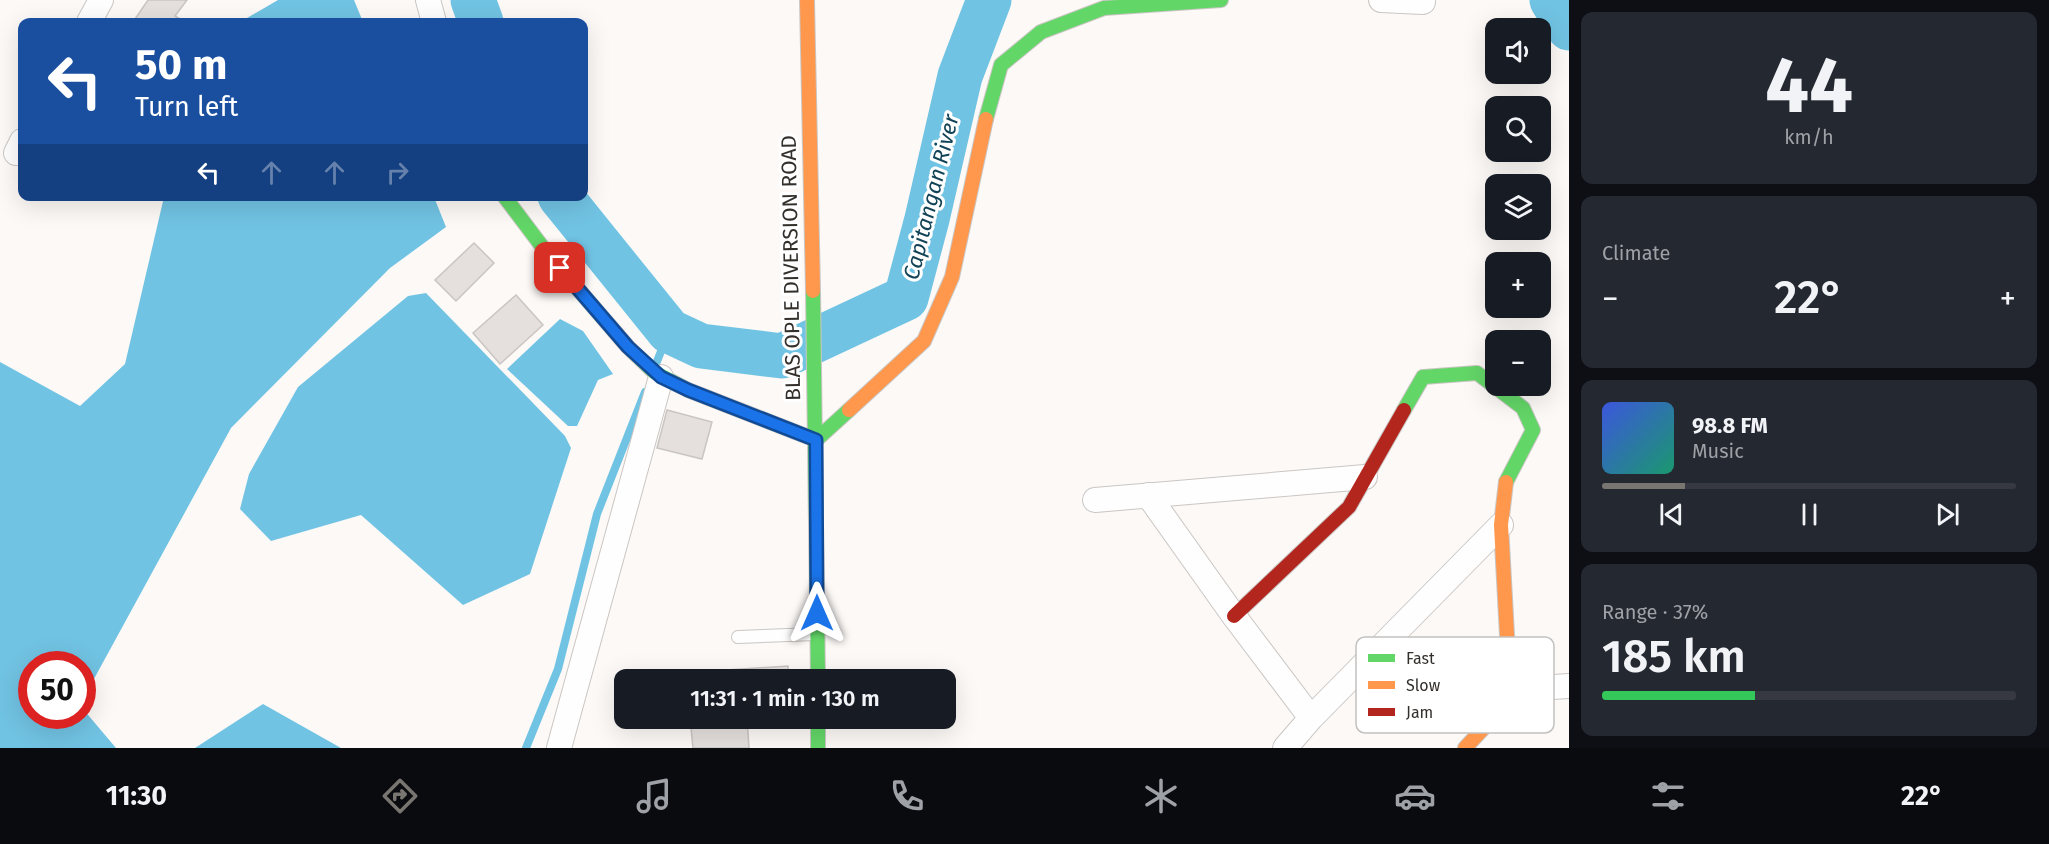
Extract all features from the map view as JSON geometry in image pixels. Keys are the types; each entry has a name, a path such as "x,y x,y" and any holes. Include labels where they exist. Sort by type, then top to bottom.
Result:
{"street":[{"path":"91,18 101,0"},
{"path":"428,0 433,18"},
{"name":"BLAS OPLE DIVERSION ROAD","path":"807,0 816,440 818,669"},
{"path":"508,201 547,253 628,347 658,374 688,390 816,440 924,341 952,277 986,119 1001,65 1041,32 1104,8 1221,0"},
{"path":"1382,0 1423,2"},
{"path":"1234,616 1349,507 1423,377 1477,373 1523,408 1533,430 1505,484 1501,525 1507,637"},
{"path":"558,748 658,374"},
{"path":"1095,500 1365,477"},
{"path":"1148,495 1234,616 1311,718"},
{"path":"1391,637 1501,525"},
{"path":"1285,748 1356,672"},
{"path":"1554,687 1569,686"},
{"path":"818,729 818,748"},
{"path":"1465,748 1479,733"}],"lane":[{"path":"738,637 817,634"}],"water":[{"path":"278,0 354,0 361,18 247,18"},
{"path":"163,201 436,201 446,227 390,268 231,428 96,675 96,651 18,651 18,729 96,729 96,724 116,748 0,748 0,362 80,406 125,364"},
{"path":"426,293 565,436 571,448 530,574 463,605 361,515 271,541 240,509 249,474 298,387 408,296"},
{"path":"560,319 583,331 613,374 598,380 577,426 568,426 507,369"},
{"path":"263,704 341,748 195,748"}],"building":[{"path":"148,0 187,0 175,16 178,18 136,18"},
{"path":"474,243 494,263 456,301 435,280"},
{"path":"516,295 543,325 500,364 473,333"},
{"path":"667,410 712,422 702,459 657,448"},
{"path":"788,666 788,669 742,669"},
{"path":"691,729 748,729 749,748 693,748"}],"waterway":[{"name":"Capitangan River","path":"473,0 480,18"},
{"name":"Capitangan River","path":"564,201 669,331 701,346 782,356 906,298 960,76 989,0"},
{"name":"Capitangan River","path":"1552,0 1569,28"},
{"path":"656,364 669,331"},
{"path":"526,748 558,669 597,514 645,392"}],"traffic: fast":[{"path":"986,119 1001,65 1041,32 1104,8 1221,0"},
{"path":"508,201 547,253 628,347 654,372 688,390 816,440 849,410"},
{"path":"813,291 818,669"},
{"path":"1404,410 1423,377 1477,373 1523,408 1533,430 1506,482"},
{"path":"818,729 818,748"}],"traffic: slow":[{"path":"807,0 813,291"},
{"path":"849,410 924,341 952,277 986,119"},
{"path":"1506,482 1501,525 1507,637"},
{"path":"1465,748 1479,733"}],"traffic: jam":[{"path":"1234,616 1349,507 1404,410"}],"route":[{"path":"560,268 628,347 661,377 688,390 816,440 817,613"}]}
